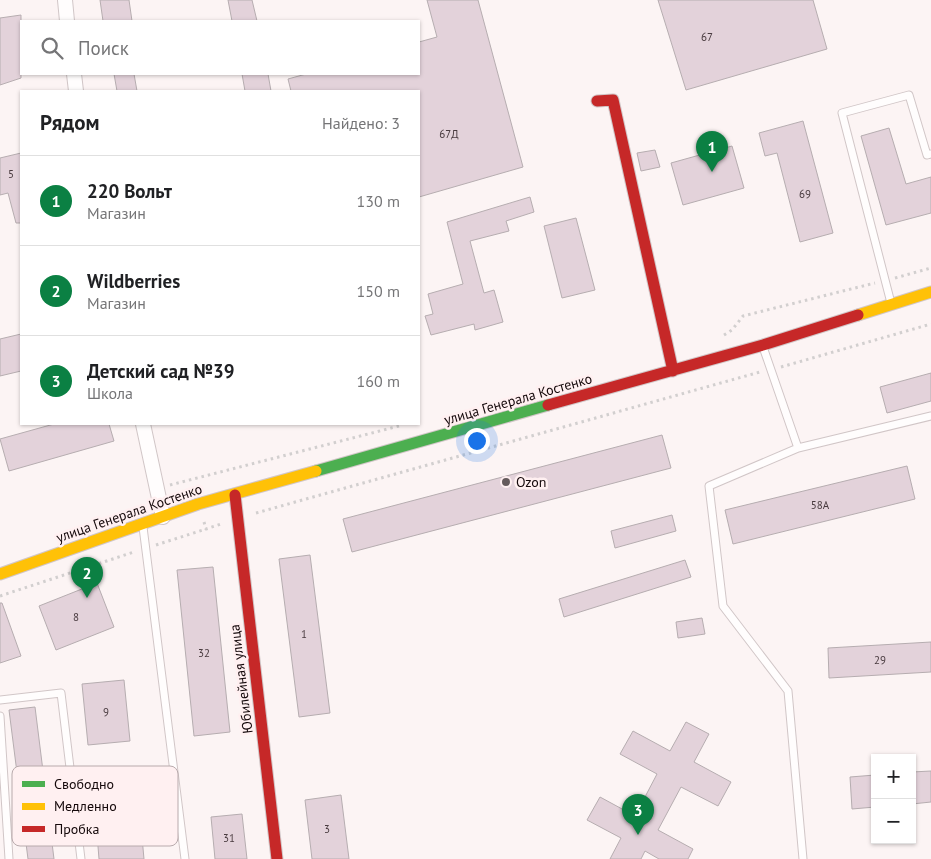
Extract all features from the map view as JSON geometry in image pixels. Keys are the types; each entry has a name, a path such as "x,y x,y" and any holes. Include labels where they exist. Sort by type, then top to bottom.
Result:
{"main road":[{"path":"597,101 613,100 673,371"},
{"name":"улица Генерала Костенко","path":"0,574 198,504 763,345 931,292"},
{"name":"Юбилейная улица","path":"234,495 277,859"}],"street":[{"path":"64,0 67,20"},
{"path":"74,75 76,90"},
{"path":"142,425 162,517"}],"lane":[{"path":"891,304 842,113 909,95 927,155 931,154"},
{"path":"763,345 798,448"},
{"path":"803,859 788,691 723,606 709,486 798,448 931,416"},
{"path":"142,524 173,766"},
{"path":"0,700 61,693 70,766"},
{"path":"0,716 9,859"},
{"path":"178,810 184,859"},
{"path":"79,846 81,859"}],"path":[{"path":"237,518 931,324"},
{"path":"156,488 402,425"},
{"path":"0,596 206,529"}],"building":[{"path":"100,0 129,0 132,20 103,20"},
{"path":"228,0 252,0 257,20 232,20"},
{"path":"427,0 478,0 523,167 420,197 420,90 291,90 288,79 302,75 420,75 420,42 437,37"},
{"path":"658,0 813,0 827,49 686,90"},
{"path":"21,15 21,78 0,85 0,18"},
{"path":"114,75 134,75 137,90 117,90"},
{"path":"242,75 268,75 271,90 245,90"},
{"path":"803,121 833,233 800,242 777,153 765,156 759,133"},
{"path":"889,128 906,184 931,177 931,213 886,225 861,136"},
{"path":"732,146 744,188 683,205 671,163"},
{"path":"655,150 660,167 641,171 637,153"},
{"path":"20,153 20,223 16,223 8,193 0,195 0,158"},
{"path":"530,197 534,212 506,221 509,231 470,241 484,293 494,290 503,322 475,330 474,324 431,335 425,316 433,314 428,294 463,284 447,222"},
{"path":"576,218 595,290 562,298 544,226"},
{"path":"20,334 20,371 0,376 0,339"},
{"path":"931,373 931,401 887,413 880,387"},
{"path":"50,425 109,425 114,441 9,471 0,439"},
{"path":"662,435 671,468 352,552 343,519"},
{"path":"907,466 915,499 733,544 725,510"},
{"path":"672,515 676,531 615,548 611,531"},
{"path":"310,555 330,713 299,717 279,559"},
{"path":"685,560 691,577 564,617 559,599"},
{"path":"213,567 230,732 194,736 177,570"},
{"path":"97,583 114,627 56,650 39,606"},
{"path":"0,603 2,603 21,656 0,663"},
{"path":"702,618 705,634 678,638 676,622"},
{"path":"931,642 931,672 829,678 828,648"},
{"path":"124,680 130,741 88,745 82,684"},
{"path":"35,707 42,766 16,766 9,710"},
{"path":"686,722 709,734 694,762 731,782 718,806 681,787 658,830 693,849 688,859 659,859 645,851 641,859 610,859 621,838 587,820 600,797 635,816 657,774 620,754 633,731 670,751"},
{"path":"931,771 931,802 916,804 916,772"},
{"path":"871,775 871,807 852,809 850,777"},
{"path":"341,795 349,859 312,859 305,800"},
{"path":"242,814 247,859 215,859 211,817"},
{"path":"26,846 52,846 54,859 28,859"},
{"path":"98,846 143,846 144,859 99,859"}],"traffic: fast":[{"path":"316,471 548,405"}],"traffic: slow":[{"path":"858,315 931,292"},
{"path":"0,574 198,504 316,471"}],"traffic: jam":[{"path":"597,101 613,100 673,371"},
{"path":"548,405 763,345 858,315"},
{"path":"235,495 277,859"}],"place":[{"name":"220 Вольт","path":"712,172"},
{"name":"Ozon","path":"506,482"},
{"name":"Wildberries","path":"87,598"},
{"name":"Детский сад №39","path":"638,835"}]}
